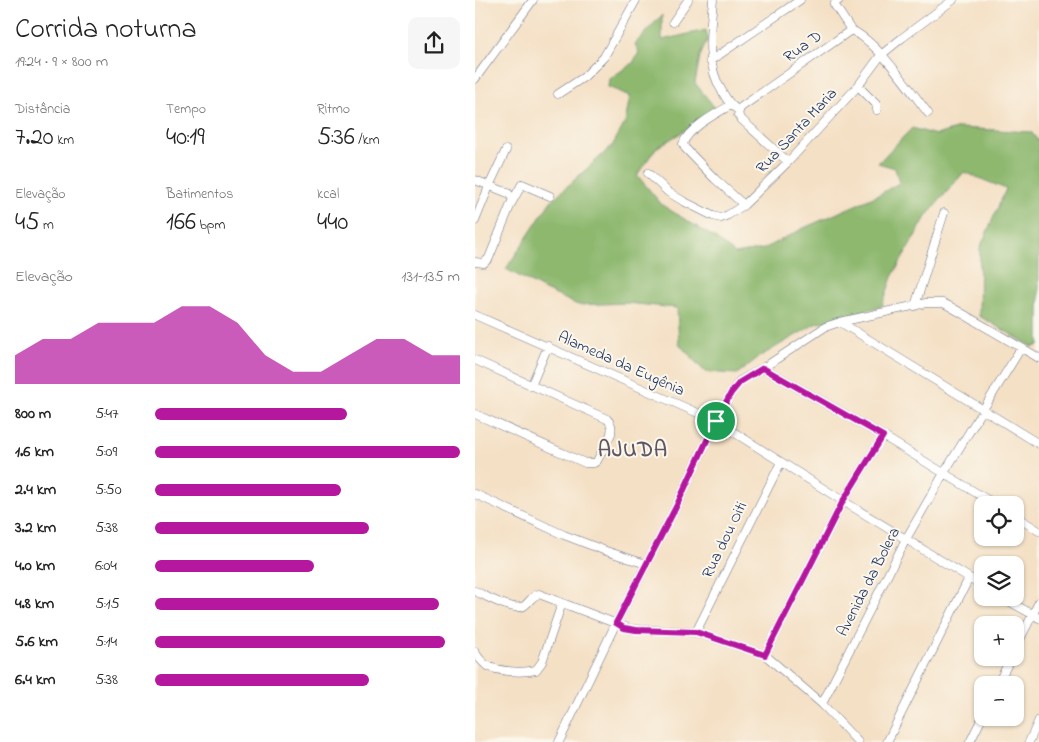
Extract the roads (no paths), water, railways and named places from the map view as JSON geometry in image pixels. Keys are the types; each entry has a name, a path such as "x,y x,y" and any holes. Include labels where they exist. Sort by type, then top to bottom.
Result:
{"street":[{"path":"475,80 533,0"},
{"path":"558,94 584,77 604,57 636,0"},
{"path":"673,22 688,0"},
{"path":"713,0 710,61 717,84 731,105 738,111 741,119 788,162"},
{"path":"710,61 800,0"},
{"name":"Rua Santa Maria","path":"648,173 668,192 683,201 713,216 725,217 744,205 788,162 858,86 881,55 953,0"},
{"path":"835,1 851,30 858,33 881,55 928,113"},
{"name":"Rua D","path":"738,111 851,30"},
{"path":"858,86 876,104 877,110"},
{"path":"731,105 689,133 683,144 715,179 744,205"},
{"path":"475,222 506,150"},
{"path":"475,180 490,184 512,198"},
{"path":"475,262 485,262 489,258 512,198 522,184 550,196"},
{"path":"915,306 945,213"},
{"path":"559,742 616,623 676,507 716,421 731,393 740,382 825,327 839,322 926,303 943,303 1039,358"},
{"name":"Alameda da Eugênia","path":"475,315 716,421 974,581"},
{"path":"839,322 1039,444"},
{"path":"531,386 548,346"},
{"name":"Avenida da Bolera","path":"822,704 906,539 1021,348"},
{"path":"475,360 607,419 612,425 611,434 597,461 589,464 580,462 475,414"},
{"path":"763,368 883,436 981,496"},
{"path":"765,655 843,501 883,436"},
{"name":"Rua dou Oiti","path":"696,632 781,462"},
{"path":"475,494 564,535 646,564"},
{"path":"1024,522 1039,531"},
{"path":"887,742 969,578"},
{"path":"475,591 512,607 524,606 533,596 539,594 616,623 624,628 696,632 765,655 822,704 859,742"},
{"path":"1024,635 1036,616 1039,602"},
{"path":"475,652 490,667 530,671 538,669 562,603"},
{"path":"1018,606 1036,616"},
{"path":"475,667 481,660"},
{"path":"1029,742 1039,720"},
{"path":"970,742 978,726"}],"district":[{"name":"AJUDA","path":"633,451"}]}
